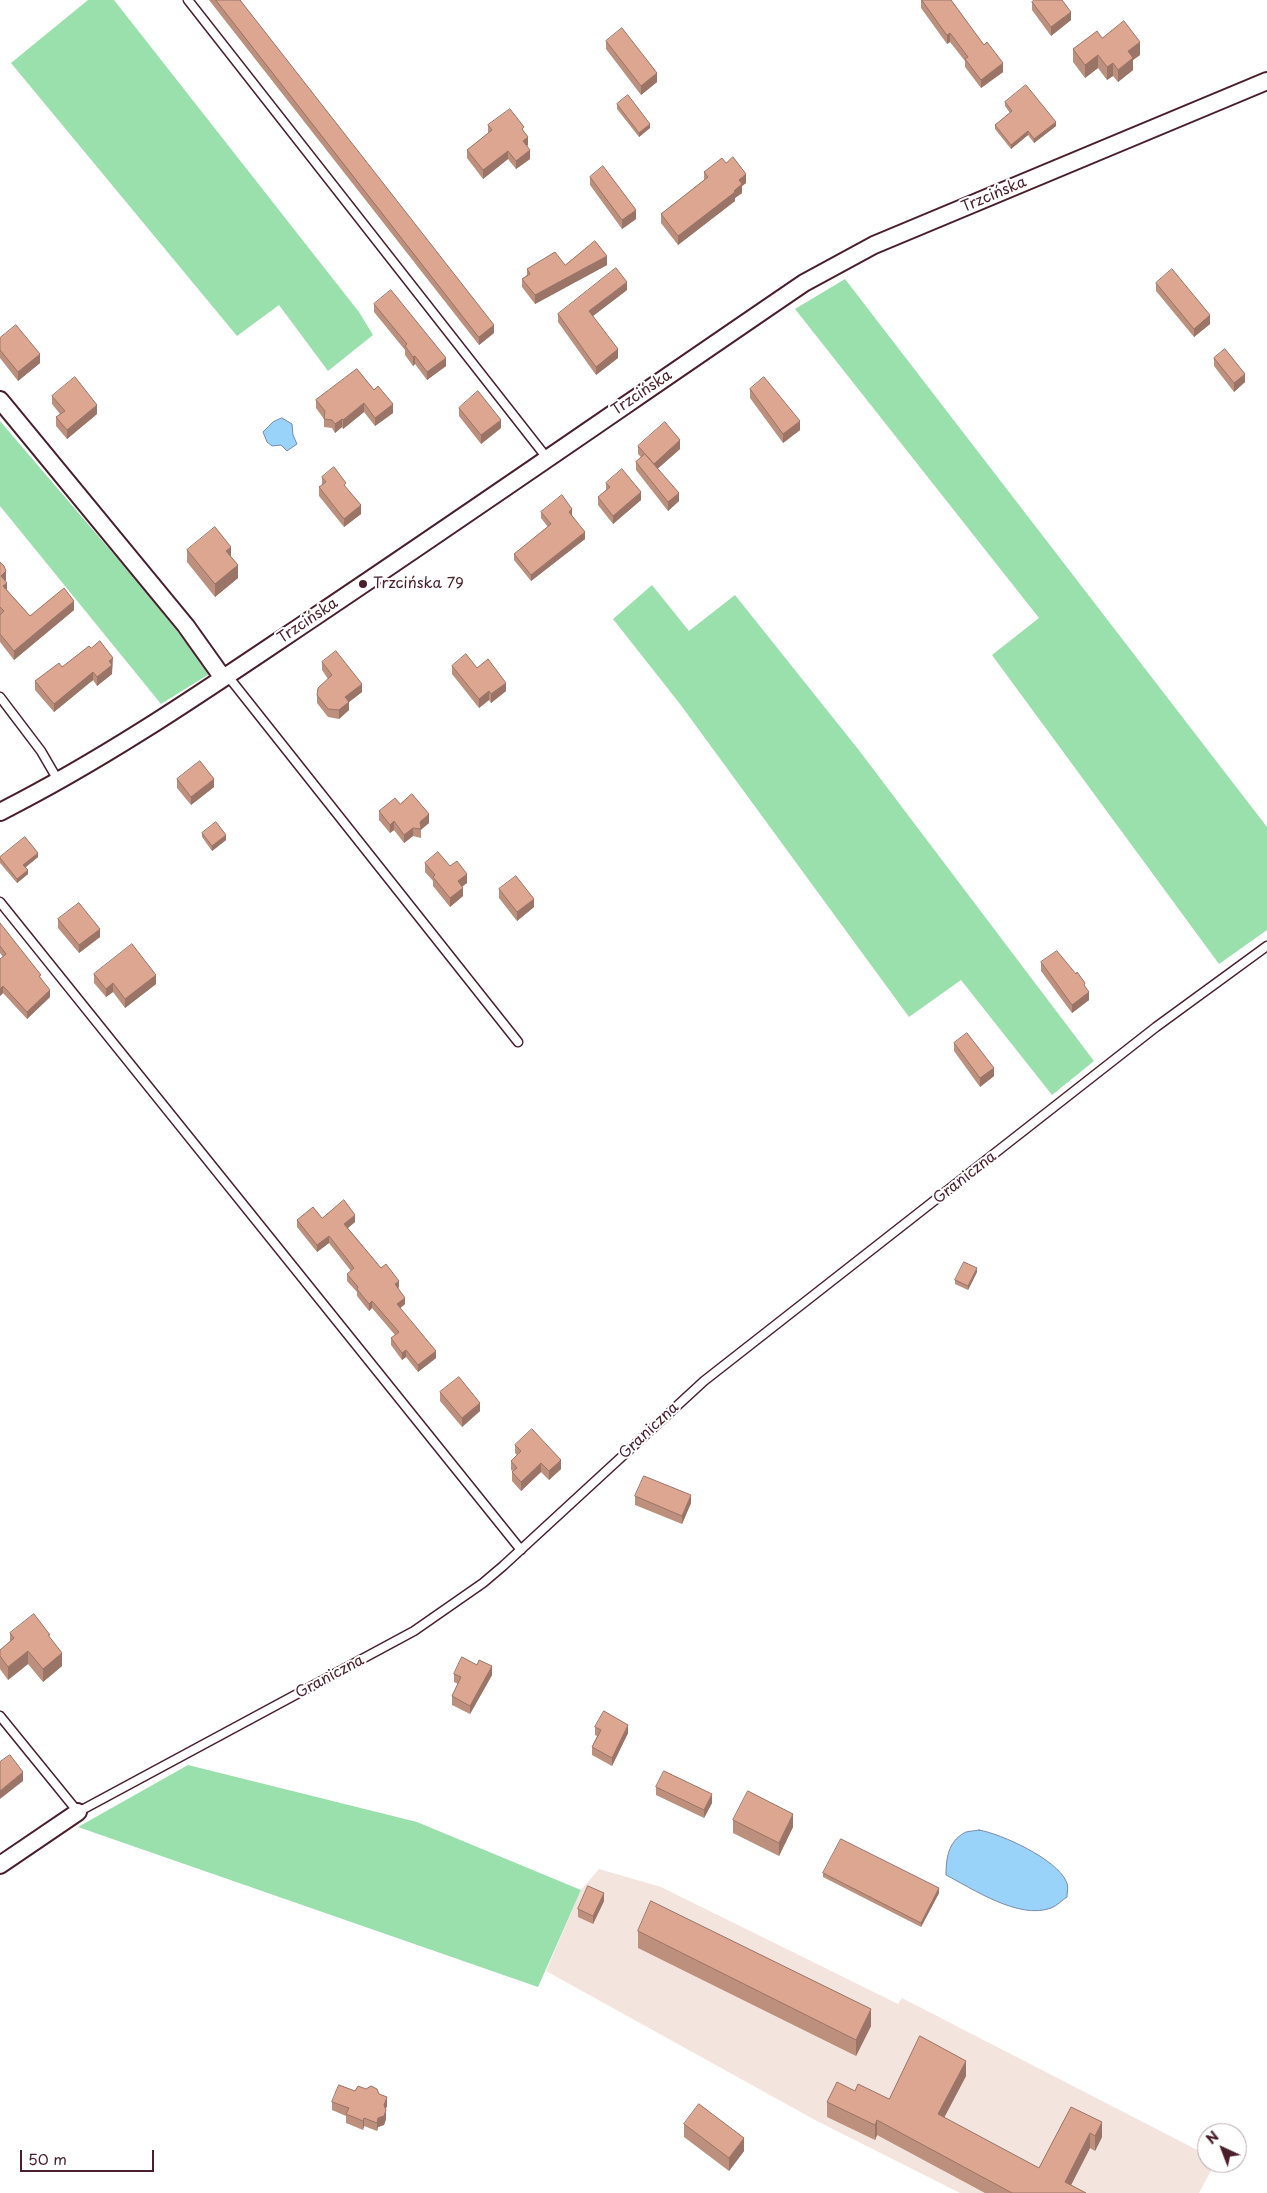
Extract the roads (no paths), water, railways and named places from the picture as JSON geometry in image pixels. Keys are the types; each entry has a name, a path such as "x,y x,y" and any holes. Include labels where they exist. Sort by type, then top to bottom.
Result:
{"street":[{"name":"Trzcińska","path":"0,812 59,782 225,677 804,283 874,245 1267,81"},
{"path":"0,400 180,618 225,677"},
{"name":"Graniczna","path":"0,1865 78,1812"}],"lane":[{"path":"188,0 547,458"},
{"path":"225,677 518,1042"},
{"path":"0,697 41,751 59,782"},
{"path":"0,902 521,1550"},
{"name":"Graniczna","path":"78,1812 414,1631 483,1583 704,1381 1156,1027 1267,946"},
{"path":"0,1716 78,1812"}],"water":[{"path":"282,418 292,424 293,435 297,444 287,451 281,445 272,446 267,442 263,432 273,422"},
{"path":"979,1830 1014,1842 1051,1864 1066,1881 1068,1887 1067,1897 1051,1908 1038,1911 1025,1910 1011,1907 983,1895 946,1875 947,1857 954,1841 965,1832"}],"place":[{"name":"Trzcińska 79","path":"363,584"}]}
